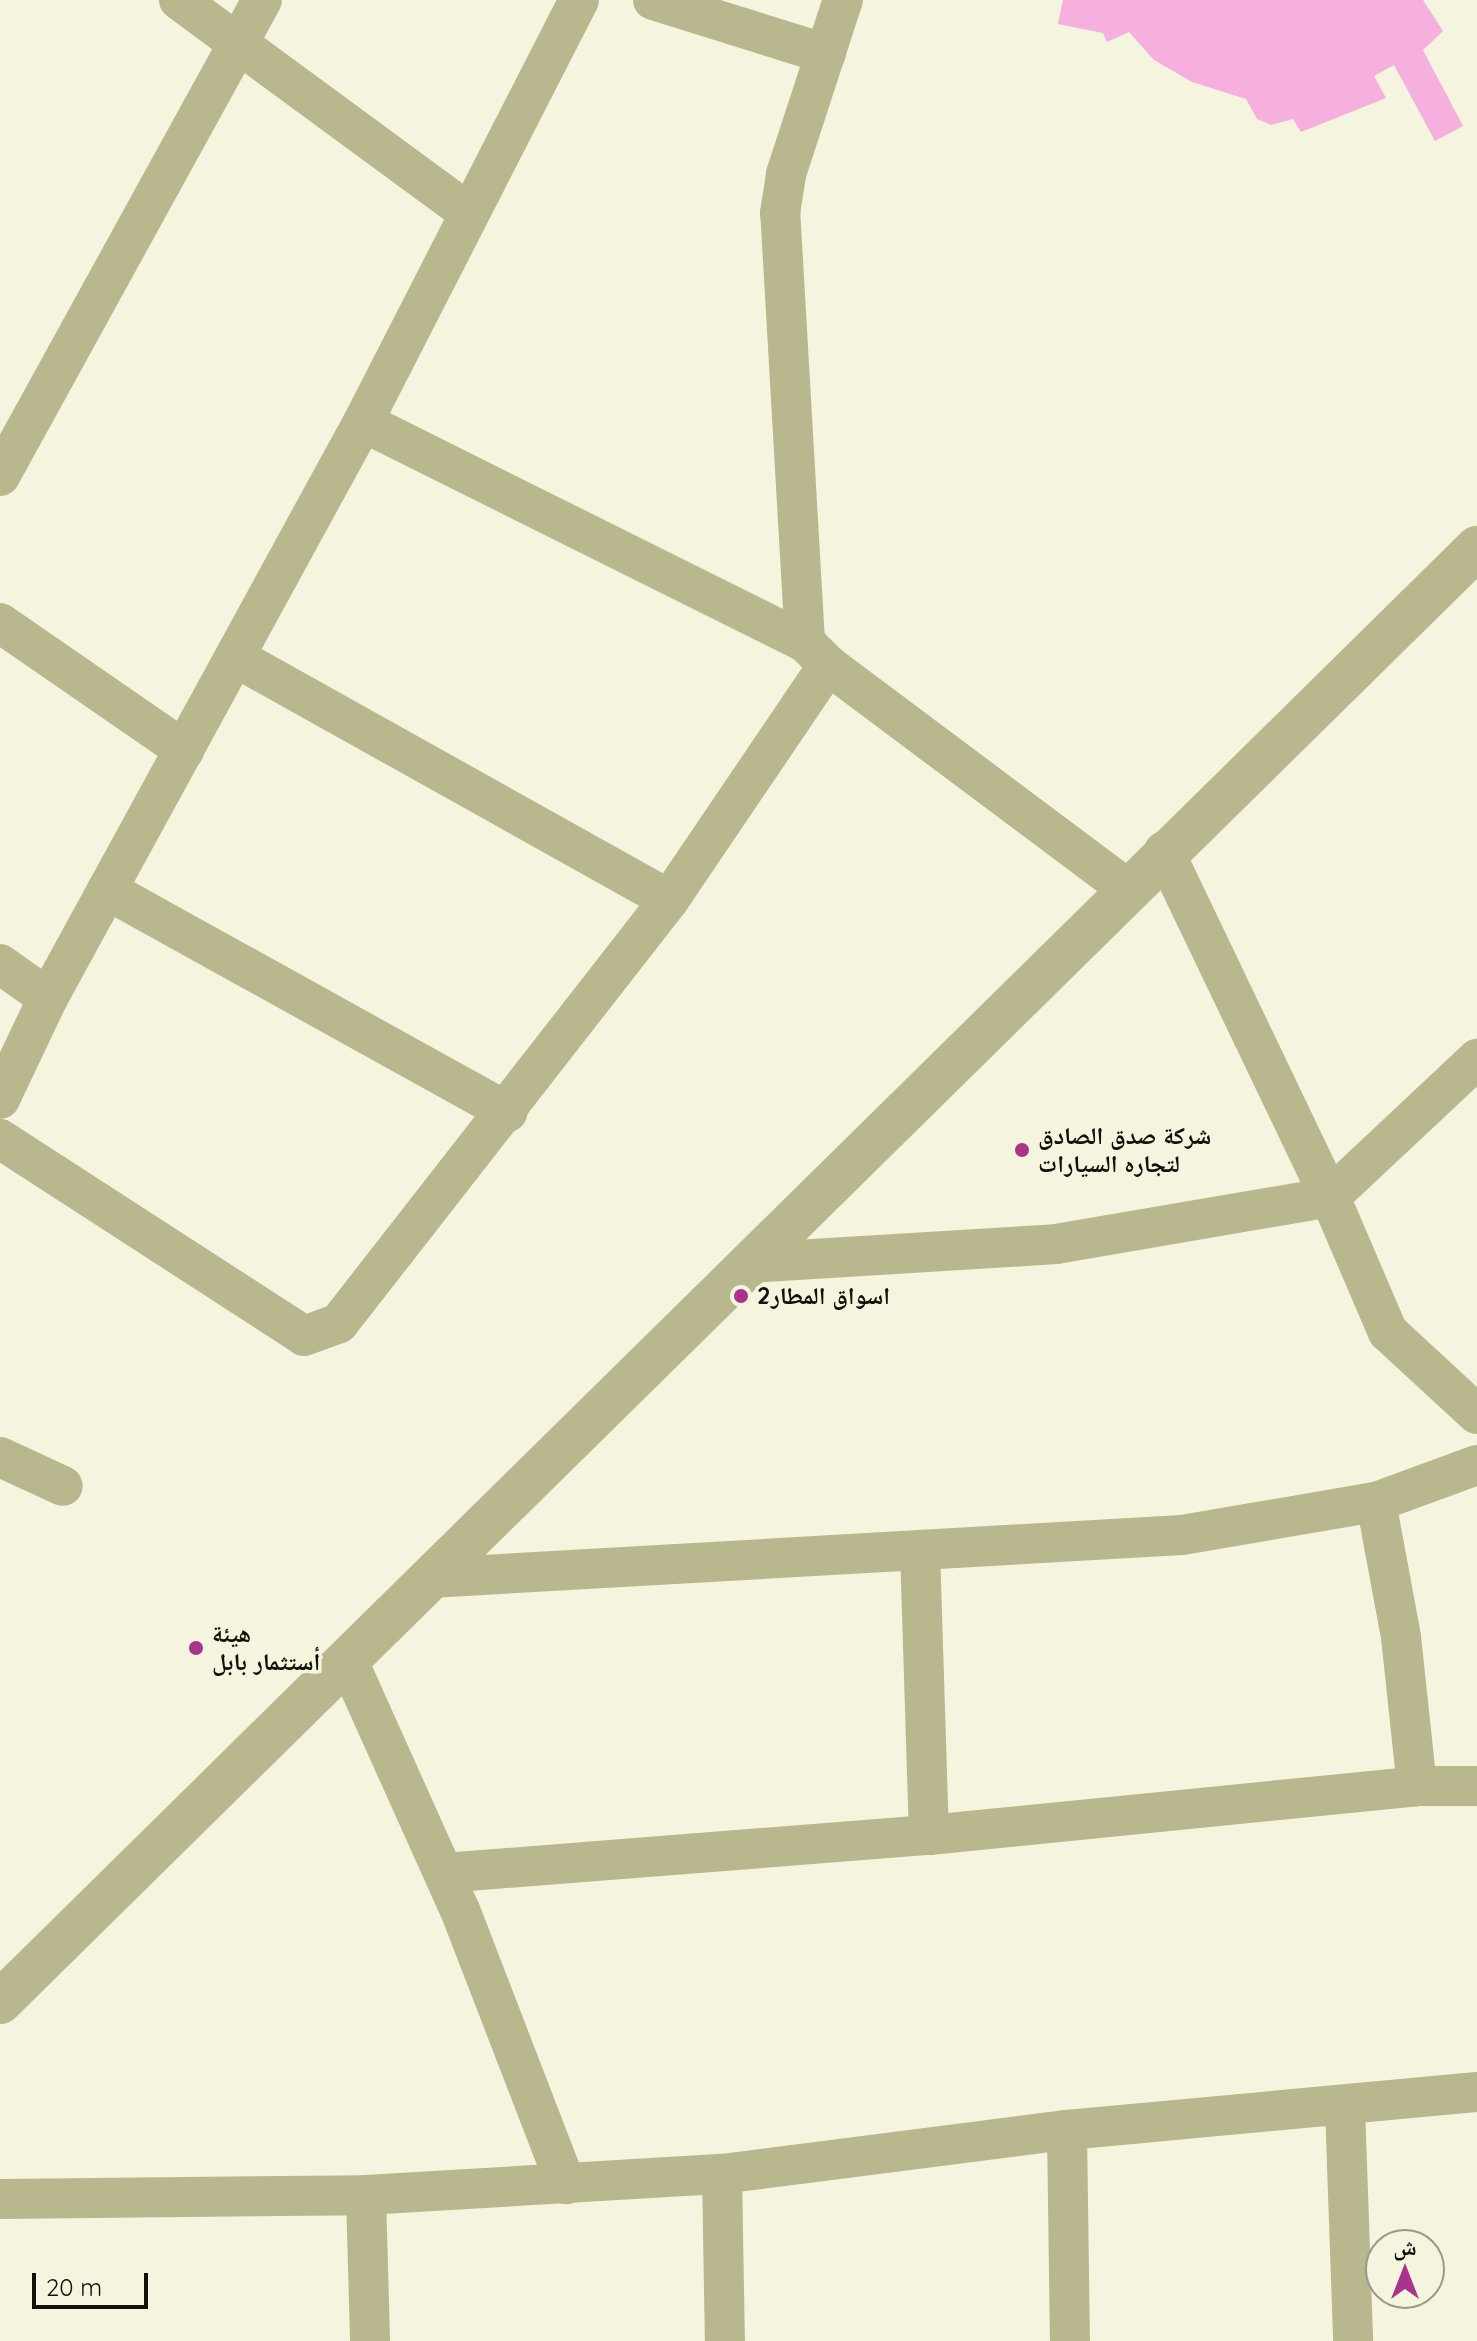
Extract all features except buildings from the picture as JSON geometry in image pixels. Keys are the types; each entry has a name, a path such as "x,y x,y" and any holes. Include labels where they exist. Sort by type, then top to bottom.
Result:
{"street":[{"path":"179,0 469,213"},
{"path":"0,476 262,0"},
{"path":"0,1099 48,998 363,422 579,0"},
{"path":"653,0 826,54"},
{"path":"0,1139 304,1336 339,1323 508,1112 669,900 816,654 779,229 786,174 843,0"},
{"path":"363,422 816,654 1126,888"},
{"path":"0,2002 1126,888 1477,548"},
{"path":"0,623 184,750"},
{"path":"235,657 669,900"},
{"path":"1164,851 1330,1197 1388,1332 1477,1414"},
{"path":"107,890 508,1112"},
{"path":"0,964 48,998"},
{"path":"748,1263 1056,1244 1330,1197 1477,1059"},
{"path":"0,1457 63,1486"},
{"path":"430,1578 1182,1535 1376,1502 1477,1465"},
{"path":"1376,1502 1401,1637 1417,1786"},
{"path":"920,1550 929,1835"},
{"path":"347,1659 444,1873 566,2184"},
{"path":"444,1873 929,1835 1417,1786 1477,1786"},
{"path":"0,2199 366,2195 722,2174 1067,2130 1345,2107 1477,2092"},
{"path":"1345,2107 1353,2341"},
{"path":"1067,2130 1070,2341"},
{"path":"722,2174 725,2341"},
{"path":"366,2195 370,2341"}],"place":[{"name":"شركة صدق الصادق لتجاره السيارات","path":"1022,1150"},
{"name":"اسواق المطار2","path":"741,1296"},
{"name":"هيئة أستثمار بابل","path":"196,1648"}]}
